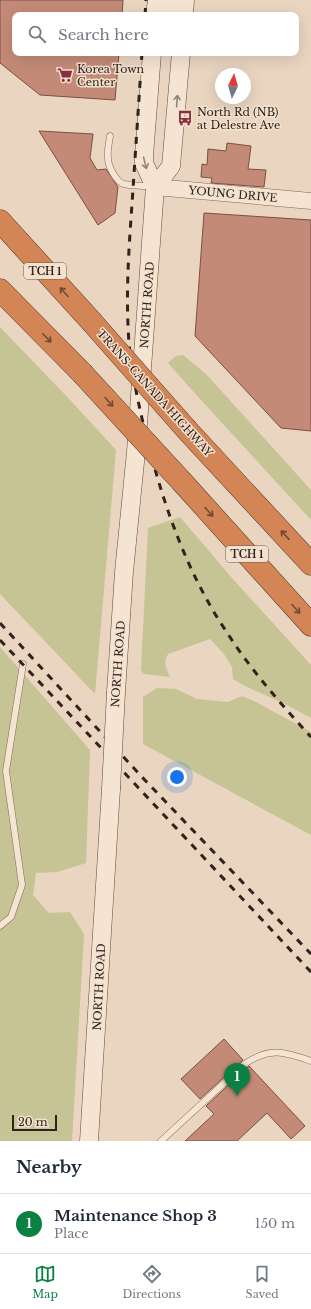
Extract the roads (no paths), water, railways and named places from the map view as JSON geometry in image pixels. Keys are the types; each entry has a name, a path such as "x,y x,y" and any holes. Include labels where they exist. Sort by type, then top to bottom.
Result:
{"highway":[{"name":"TRANS-CANADA HIGHWAY","path":"0,221 187,430 311,564"},
{"name":"TCH 1","path":"0,290 82,373 311,625"}],"main road":[{"path":"155,12 157,0"},
{"path":"168,0 174,12"},
{"path":"184,12 185,0"},
{"path":"154,56 144,163 156,187 171,166 181,56"},
{"name":"NORTH ROAD","path":"89,1141 124,572 136,452 156,187"}],"street":[{"name":"YOUNG DRIVE","path":"156,187 311,201"}],"lane":[{"path":"110,136 109,163 115,176 120,182 124,184 156,187"},
{"path":"0,926 11,916 22,885 6,770 23,664"},
{"path":"161,1141 246,1063 259,1056 275,1052 311,1061"}],"railway":[{"path":"145,12 146,0"},
{"path":"142,56 128,274 128,308 131,364 144,427 158,480 176,533 198,583 211,608 245,659 277,699 311,737"},
{"path":"0,623 142,777 311,954"},
{"path":"0,640 311,972"}],"place":[{"name":"Korea Town Center","path":"65,75"},
{"name":"North Rd (NB) at Delestre Ave","path":"185,118"},
{"name":"Maintenance Shop 3","path":"237,1096"}]}
